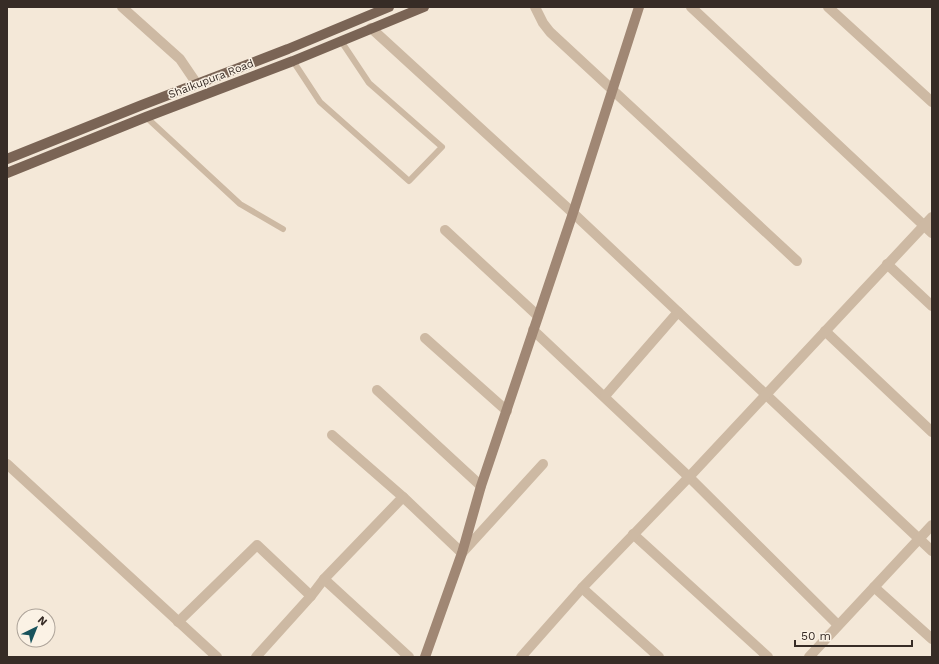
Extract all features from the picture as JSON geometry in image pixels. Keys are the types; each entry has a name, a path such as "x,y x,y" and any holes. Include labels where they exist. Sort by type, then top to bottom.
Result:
{"main road":[{"name":"Shaikupura Road","path":"7,159 288,49 387,7"},
{"name":"Shaikupura Road","path":"7,173 146,117 293,61 424,7"},
{"path":"425,657 462,553 481,486 573,213 639,7"}],"street":[{"path":"122,7 180,59 197,84"},
{"path":"535,7 546,28 797,261"},
{"path":"691,7 932,233"},
{"path":"828,7 932,102"},
{"path":"371,28 573,213 932,551"},
{"path":"521,657 582,588 689,477 932,216"},
{"path":"446,230 538,316"},
{"path":"887,264 932,306"},
{"path":"605,396 678,312"},
{"path":"533,330 605,396 689,477 838,625"},
{"path":"825,330 932,432"},
{"path":"425,338 507,411"},
{"path":"377,390 481,486"},
{"path":"332,434 403,497 462,553 543,464"},
{"path":"7,464 217,657"},
{"path":"256,657 311,596 324,579 403,497"},
{"path":"811,656 838,625 932,525"},
{"path":"633,534 768,657"},
{"path":"178,622 257,545 311,596"},
{"path":"324,579 409,657"},
{"path":"874,587 932,639"},
{"path":"582,588 659,657"}],"lane":[{"path":"293,61 320,102 409,181 442,147 369,83 341,41"},
{"path":"146,117 240,204 283,229"}]}
